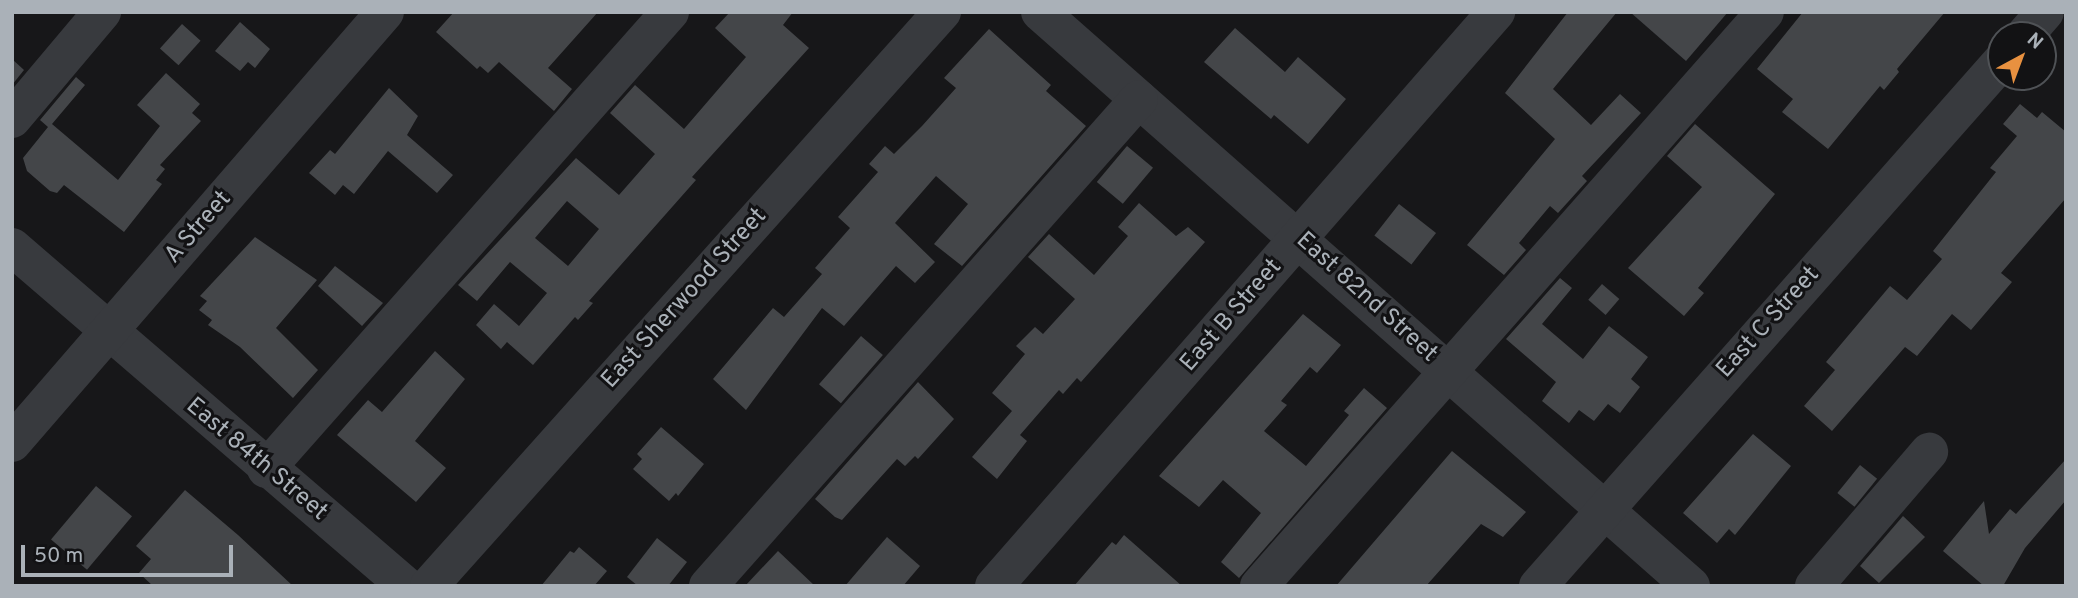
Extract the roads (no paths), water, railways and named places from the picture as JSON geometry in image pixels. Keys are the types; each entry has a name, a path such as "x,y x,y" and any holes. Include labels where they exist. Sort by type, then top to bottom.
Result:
{"street":[{"path":"12,119 102,12"},
{"name":"A Street","path":"12,443 385,12"},
{"path":"267,469 670,12"},
{"name":"East Sherwood Street","path":"429,586 942,12"},
{"name":"East 82nd Street","path":"1040,12 1691,586"},
{"name":"East B Street","path":"994,586 1496,12"},
{"path":"1259,586 1765,12"},
{"name":"East C Street","path":"1538,586 1987,78"},
{"path":"708,586 1139,99"},
{"name":"East 84th Street","path":"12,247 107,333 406,586"},
{"path":"1814,586 1929,452"}]}
